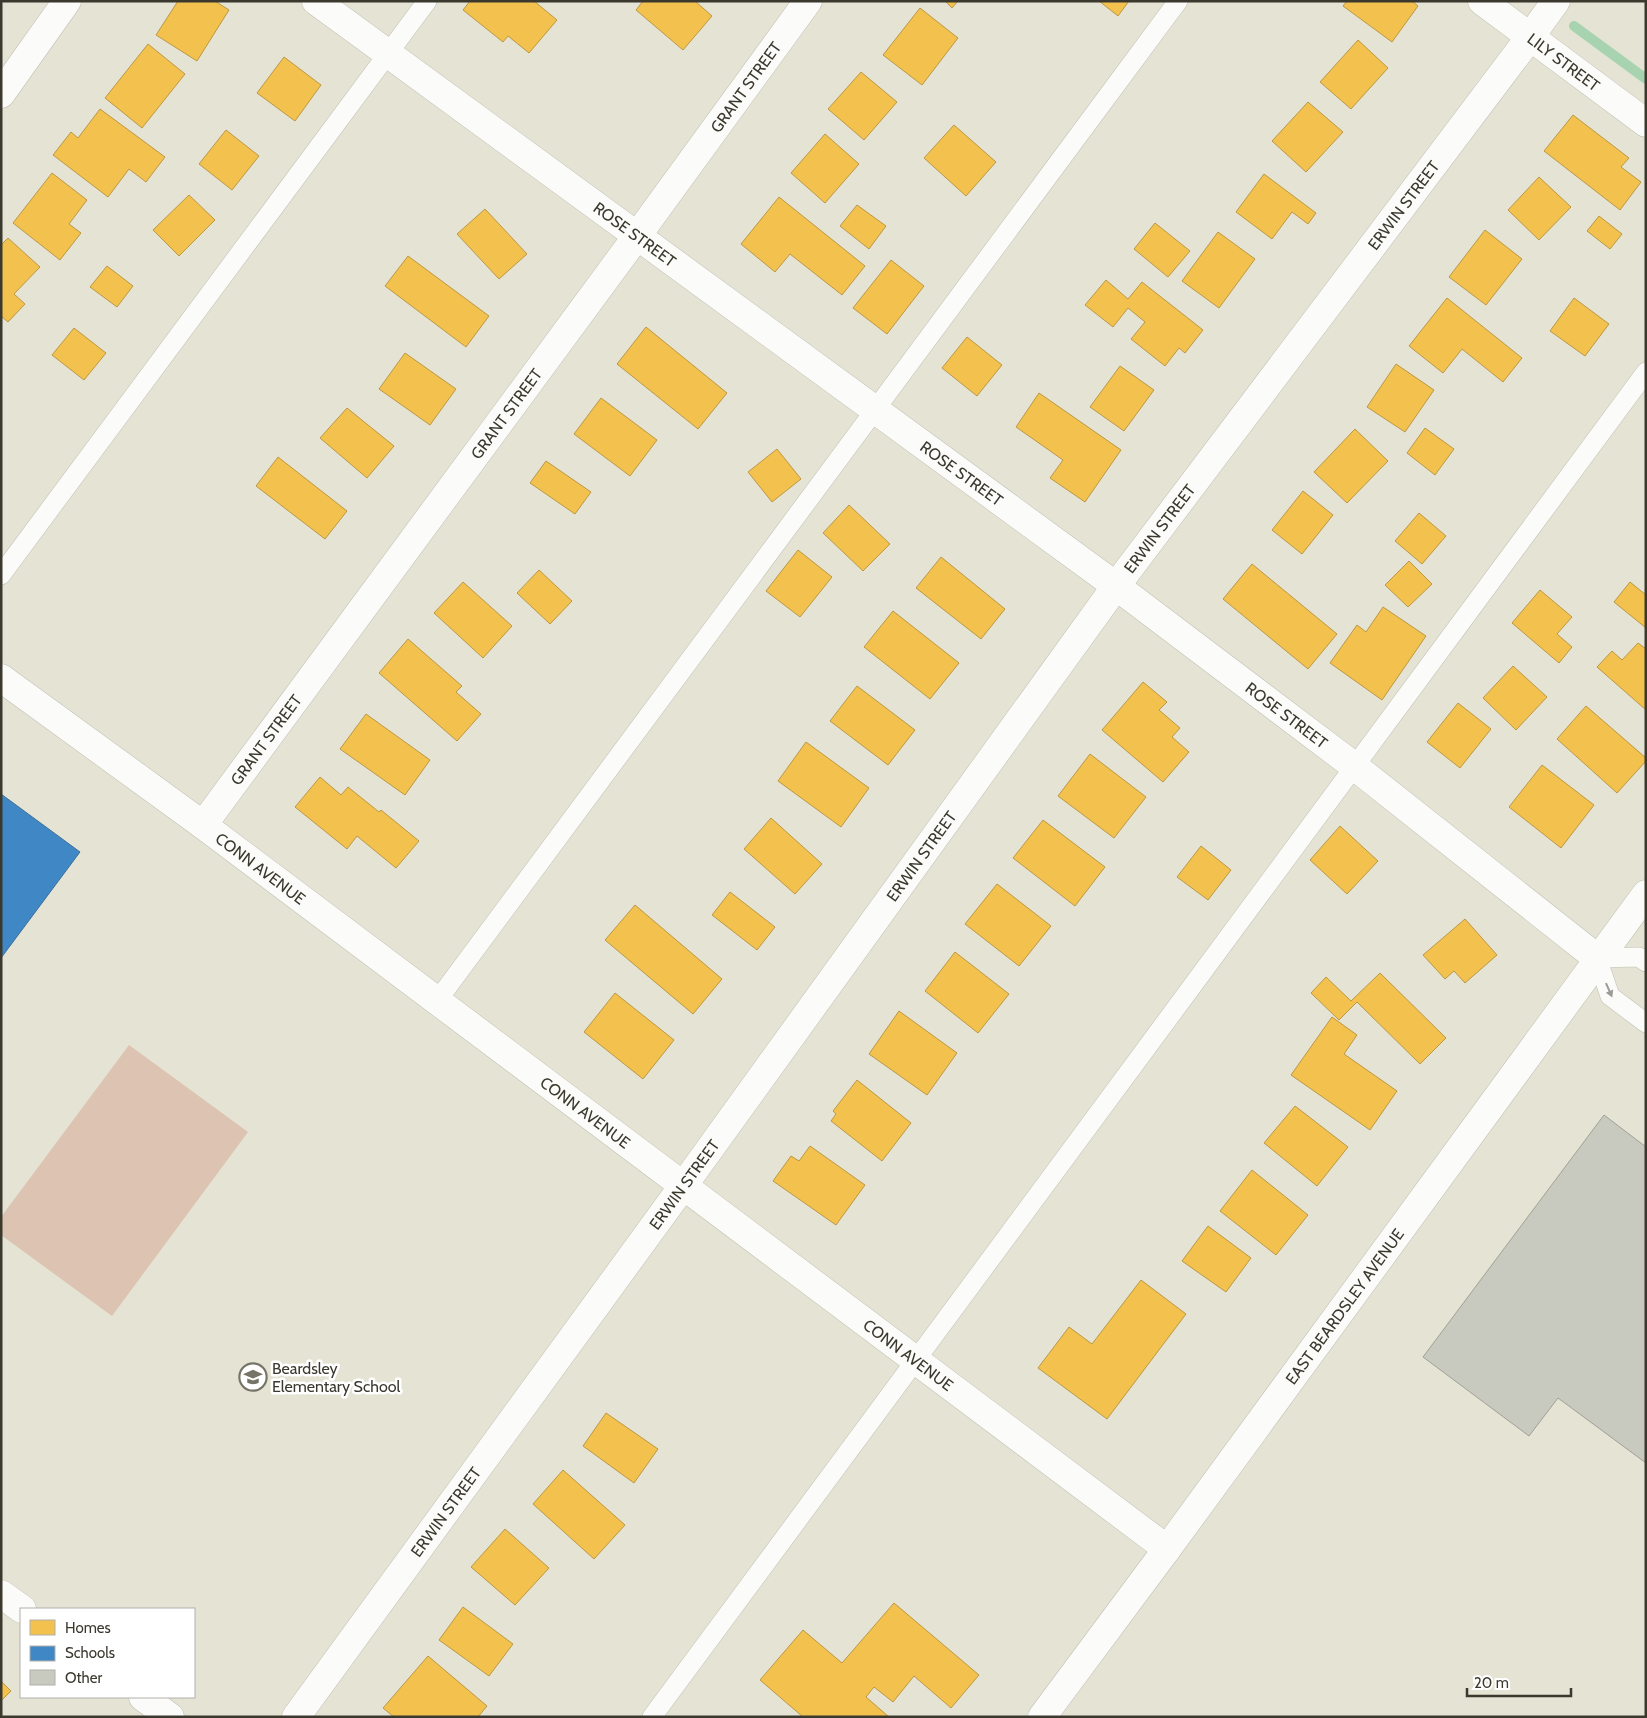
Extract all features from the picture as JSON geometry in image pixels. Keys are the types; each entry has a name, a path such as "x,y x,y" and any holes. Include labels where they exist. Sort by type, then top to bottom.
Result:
{"street":[{"path":"1,94 67,1"},
{"name":"ROSE STREET","path":"316,1 1116,586 1354,766 1597,958"},
{"name":"GRANT STREET","path":"203,825 808,1"},
{"name":"LILY STREET","path":"1482,1 1646,123"},
{"name":"ERWIN STREET","path":"296,1717 683,1186 1116,586 1556,1"},
{"name":"CONN AVENUE","path":"1,678 203,825 1167,1549"},
{"name":"EAST BEARDSLEY AVENUE","path":"1042,1717 1167,1549 1597,958 1646,894"},
{"path":"1,1594 21,1608"},
{"path":"143,1698 170,1717"}],"lane":[{"path":"1,575 427,1"},
{"path":"437,1001 1178,1"},
{"path":"652,1717 1646,372"},
{"path":"1646,962 1639,957 1597,958 1610,996 1646,1023"}],"shaded area":[{"path":"129,1045 248,1132 112,1316 1,1235 1,1217"}],"building: Homes":[{"path":"178,1 215,1 229,10 197,61 156,35"},
{"path":"470,1 534,1 557,20 529,53 508,36 503,42 463,10"},
{"path":"643,1 695,1 712,16 683,50 636,10"},
{"path":"945,1 958,1 952,8"},
{"path":"1099,1 1129,1 1118,16"},
{"path":"1347,1 1412,1 1418,6 1392,42 1343,6"},
{"path":"920,8 958,38 922,85 883,55"},
{"path":"1358,40 1388,68 1351,109 1320,82"},
{"path":"148,44 185,74 142,128 105,98"},
{"path":"284,57 321,85 295,121 257,93"},
{"path":"861,72 897,102 864,140 828,109"},
{"path":"1308,102 1343,132 1306,172 1272,141"},
{"path":"100,109 165,157 146,182 129,169 108,197 53,155 71,132 78,138"},
{"path":"1573,115 1629,158 1621,167 1641,182 1620,210 1544,151"},
{"path":"954,125 996,162 966,196 924,158"},
{"path":"226,130 259,156 232,190 199,164"},
{"path":"825,134 859,164 825,203 791,173"},
{"path":"52,173 87,200 69,224 81,233 60,260 13,223"},
{"path":"1264,174 1316,213 1308,224 1292,212 1272,239 1236,212"},
{"path":"1539,177 1571,207 1539,240 1508,210"},
{"path":"189,195 215,220 179,256 153,230"},
{"path":"779,197 865,266 842,295 790,254 775,272 741,244"},
{"path":"857,205 886,226 869,249 840,226"},
{"path":"485,209 527,254 499,279 457,234"},
{"path":"1599,216 1622,234 1610,249 1587,231"},
{"path":"1155,223 1190,251 1168,277 1134,249"},
{"path":"1485,230 1522,259 1486,305 1449,277"},
{"path":"1218,232 1255,259 1219,308 1182,281"},
{"path":"8,238 40,267 14,294 25,304 8,322 1,316 1,245"},
{"path":"408,256 489,316 466,347 385,286"},
{"path":"891,260 924,286 887,334 853,308"},
{"path":"107,266 133,286 117,307 90,287"},
{"path":"1106,280 1128,299 1142,282 1203,330 1185,353 1179,348 1165,366 1131,339 1145,322 1128,308 1113,327 1085,305"},
{"path":"1447,298 1522,358 1503,382 1462,349 1443,373 1409,346"},
{"path":"1574,298 1609,324 1585,356 1550,331"},
{"path":"646,327 727,393 698,429 617,364"},
{"path":"74,328 106,353 84,380 52,355"},
{"path":"967,337 1002,365 977,396 942,368"},
{"path":"405,353 456,389 430,425 379,389"},
{"path":"1396,364 1434,390 1405,432 1367,407"},
{"path":"1120,366 1154,390 1124,431 1090,407"},
{"path":"1039,393 1121,450 1085,502 1050,478 1063,460 1016,427"},
{"path":"601,398 657,440 630,476 574,434"},
{"path":"347,408 394,446 367,478 320,438"},
{"path":"1425,428 1454,449 1435,475 1407,453"},
{"path":"1355,429 1388,461 1347,503 1314,472"},
{"path":"777,449 801,479 772,502 748,472"},
{"path":"278,457 347,511 325,539 256,486"},
{"path":"546,461 591,492 575,514 530,483"},
{"path":"1303,491 1333,515 1302,554 1272,530"},
{"path":"849,505 890,544 863,571 823,533"},
{"path":"1419,513 1446,536 1422,564 1395,541"},
{"path":"798,550 832,577 800,617 766,591"},
{"path":"941,557 1005,609 981,639 916,588"},
{"path":"1409,561 1432,584 1408,607 1385,585"},
{"path":"1252,564 1337,634 1308,669 1223,599"},
{"path":"539,570 572,601 550,624 517,593"},
{"path":"463,582 512,626 483,658 434,613"},
{"path":"1630,582 1646,595 1646,628 1614,602"},
{"path":"1540,590 1572,617 1557,634 1572,647 1559,663 1512,623"},
{"path":"1383,607 1426,636 1382,700 1330,663 1357,625 1366,632"},
{"path":"893,611 959,663 930,699 864,647"},
{"path":"408,639 462,686 456,692 481,714 457,741 379,673"},
{"path":"1638,643 1646,649 1646,710 1597,667 1612,651 1622,660"},
{"path":"1513,666 1547,697 1516,730 1483,698"},
{"path":"1143,682 1167,702 1159,710 1180,728 1172,737 1189,752 1163,782 1102,730"},
{"path":"857,686 915,730 888,765 830,721"},
{"path":"1458,703 1491,729 1460,768 1427,742"},
{"path":"1586,706 1646,758 1646,761 1617,793 1557,739"},
{"path":"366,714 430,760 405,795 340,749"},
{"path":"806,742 869,788 841,827 778,781"},
{"path":"1090,754 1146,797 1114,838 1058,796"},
{"path":"1542,765 1594,805 1561,848 1509,807"},
{"path":"320,777 341,795 348,787 379,812 381,810 419,841 396,868 357,836 347,849 295,807"},
{"path":"771,818 822,864 795,894 744,849"},
{"path":"1043,820 1105,867 1075,906 1013,858"},
{"path":"1340,826 1378,861 1347,894 1310,860"},
{"path":"1201,846 1231,870 1208,900 1177,877"},
{"path":"997,884 1051,926 1019,966 965,924"},
{"path":"730,892 775,927 757,950 712,915"},
{"path":"635,905 722,979 693,1014 605,940"},
{"path":"1465,919 1497,955 1465,983 1454,971 1445,979 1423,955"},
{"path":"955,952 1009,994 978,1033 925,991"},
{"path":"1380,973 1446,1038 1420,1064 1357,1002 1339,1020 1311,993 1326,977 1351,1001"},
{"path":"615,993 674,1040 643,1079 584,1032"},
{"path":"899,1011 957,1053 927,1095 869,1054"},
{"path":"1332,1017 1357,1035 1344,1054 1397,1091 1370,1130 1291,1075"},
{"path":"857,1080 911,1123 882,1161 831,1121 836,1114 833,1111"},
{"path":"1295,1106 1348,1147 1317,1186 1264,1143"},
{"path":"810,1146 865,1185 836,1225 773,1181 791,1156 799,1161"},
{"path":"1252,1170 1308,1215 1276,1255 1220,1211"},
{"path":"1208,1226 1251,1258 1226,1292 1182,1261"},
{"path":"1141,1280 1186,1314 1107,1419 1038,1368 1069,1327 1092,1344"},
{"path":"606,1413 658,1449 634,1483 583,1446"},
{"path":"563,1470 625,1525 594,1559 533,1504"},
{"path":"505,1529 549,1568 515,1605 471,1567"},
{"path":"894,1603 979,1675 951,1708 914,1676 893,1702 874,1687 866,1697 889,1717 803,1717 760,1680 803,1630 842,1663"},
{"path":"463,1607 513,1644 489,1676 439,1640"},
{"path":"428,1656 487,1706 478,1717 394,1717 383,1708"},
{"path":"1,1681 11,1691 1,1701"}],"building: Schools":[{"path":"1,794 80,852 1,958"}],"building: Other":[{"path":"1604,1115 1646,1147 1646,1463 1558,1398 1529,1436 1423,1357"}],"waterway":[{"path":"1574,26 1646,79"}],"place":[{"name":"Beardsley Elementary School","path":"253,1377"}]}
